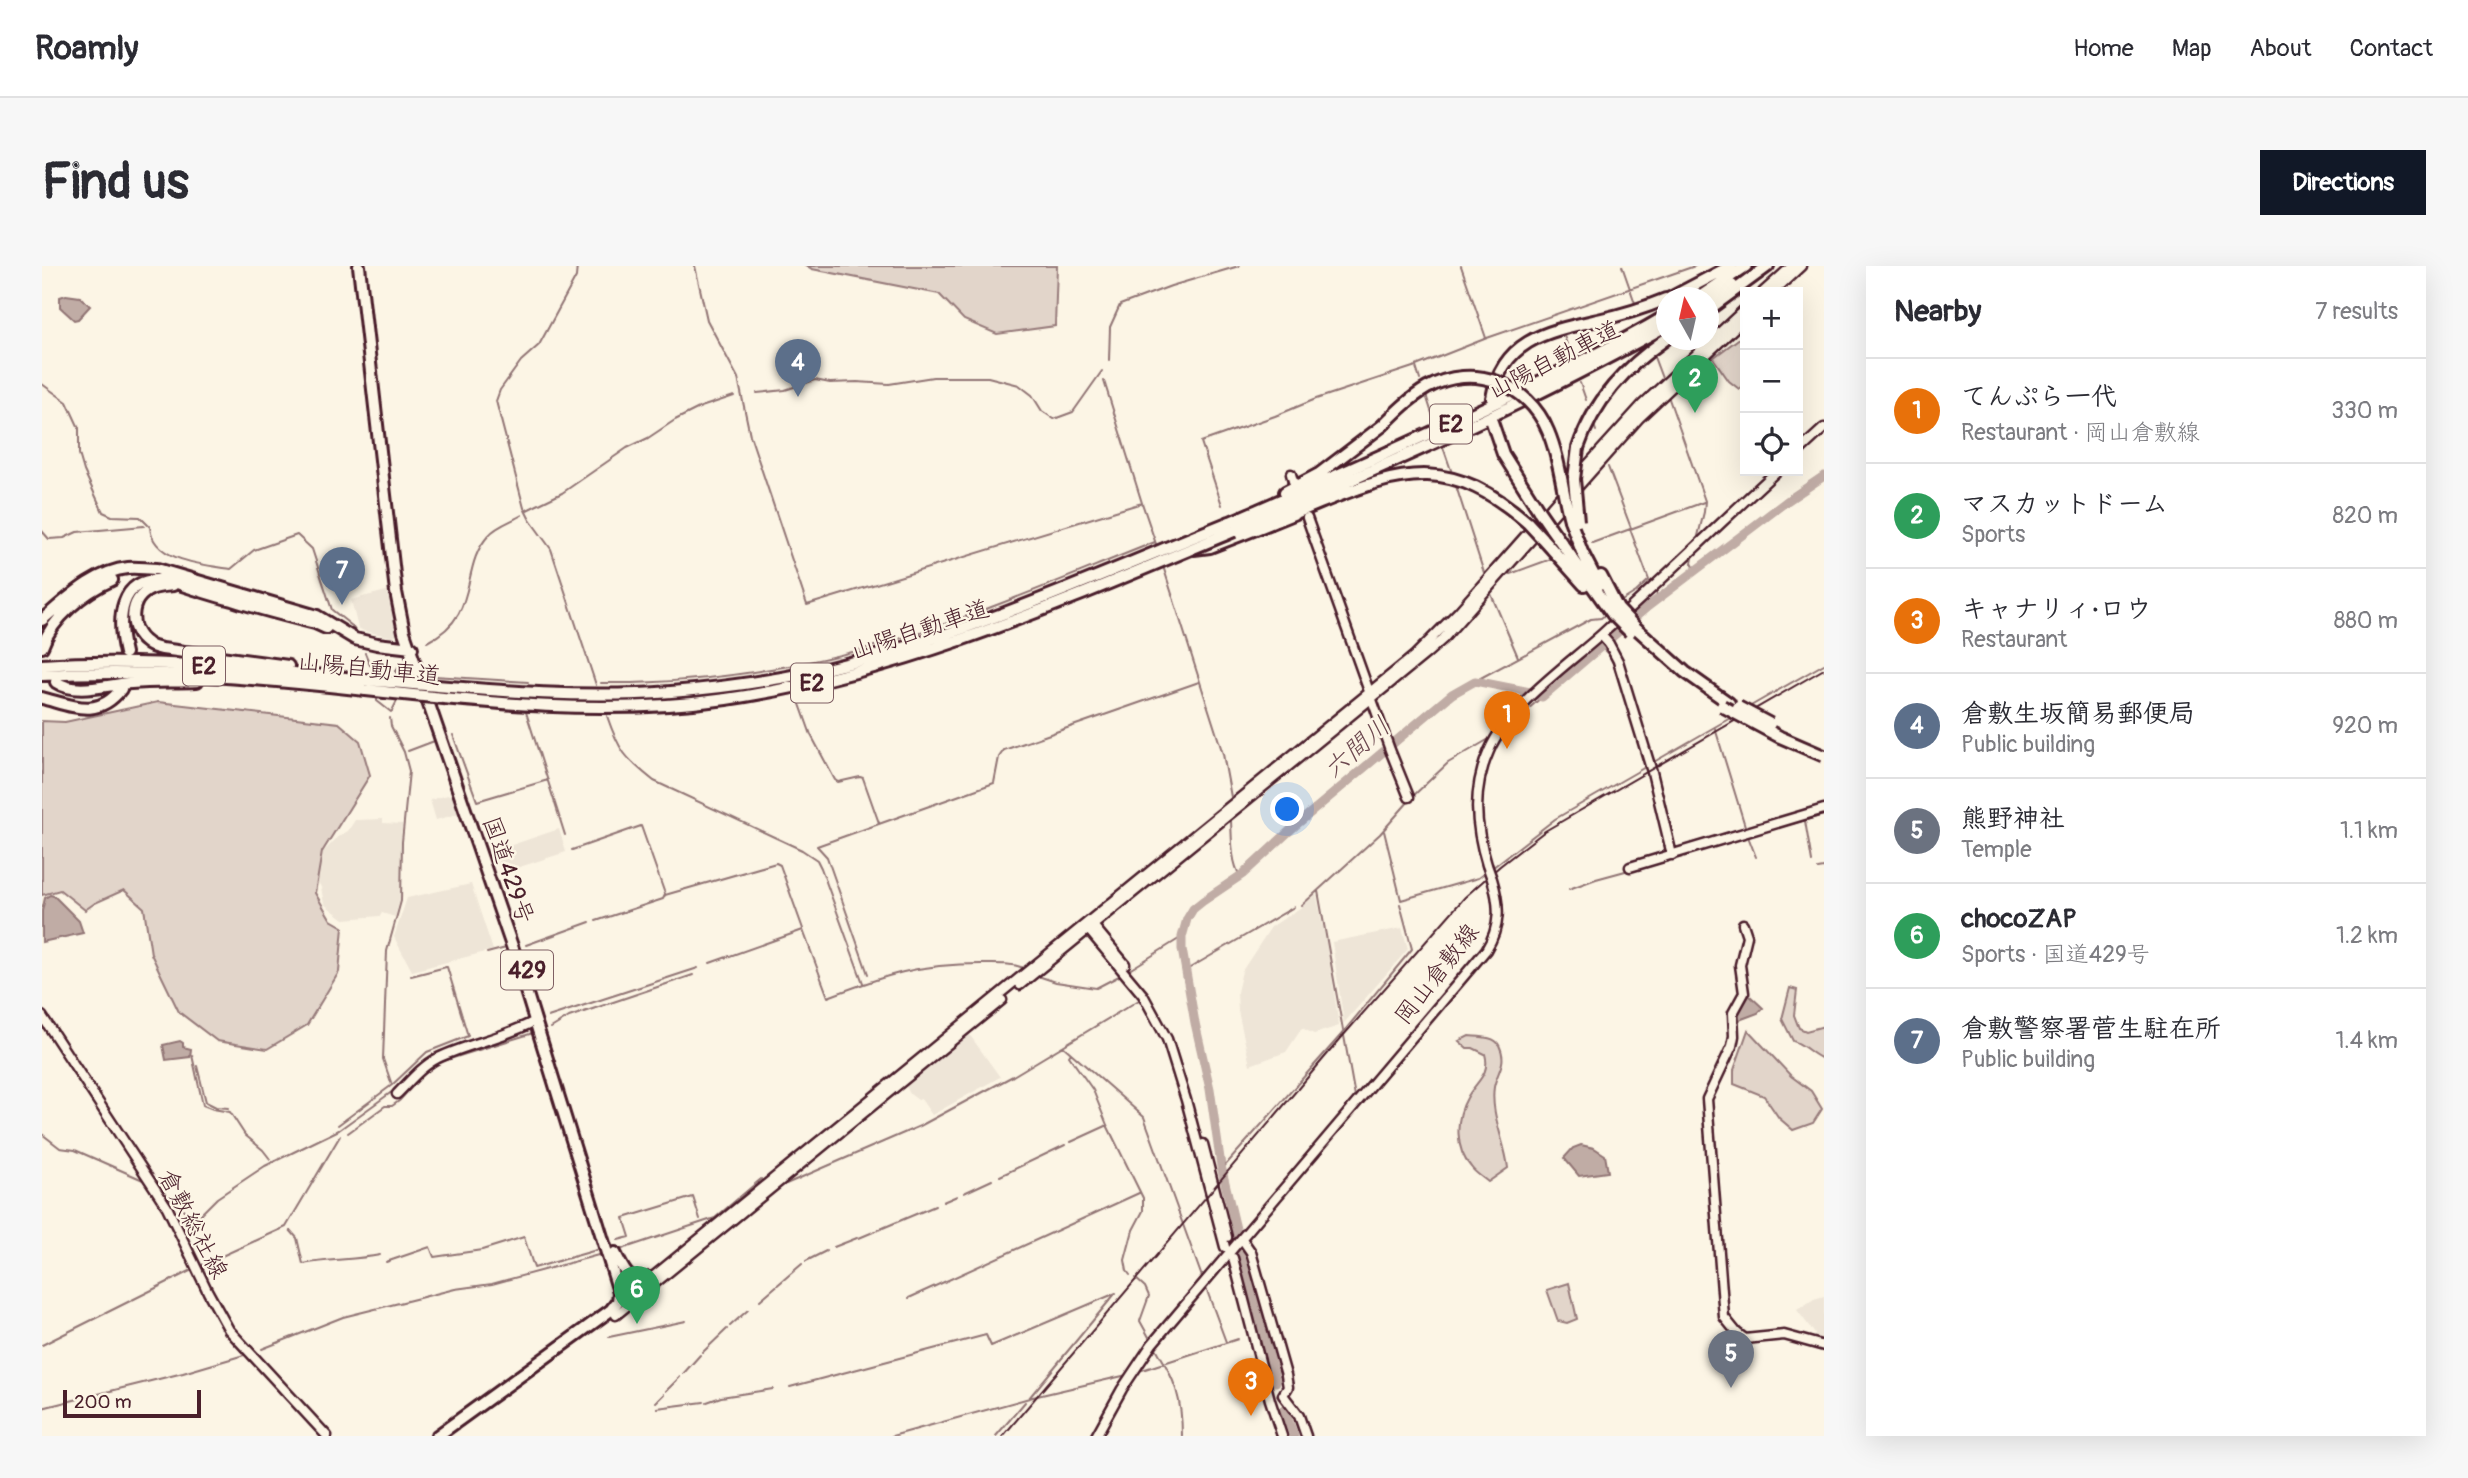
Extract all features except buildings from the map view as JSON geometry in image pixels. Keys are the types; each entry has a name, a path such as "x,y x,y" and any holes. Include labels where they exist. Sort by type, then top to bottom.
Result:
{"highway":[{"name":"国道429号","path":"359,266 396,592 411,649 485,866 624,1296"},
{"name":"国道429号","path":"364,266 411,649 520,948 615,1253 624,1296"},
{"path":"1690,287 1731,266"},
{"path":"1714,287 1746,266"},
{"path":"1719,293 1760,266"},
{"path":"1719,303 1768,266"},
{"path":"1492,398 1503,367 1519,348 1532,339 1548,332 1620,315 1656,302"},
{"name":"山陽自動車道","path":"42,675 143,673 543,693 623,694 671,692 783,677 852,663 952,632 1233,530 1344,473 1524,389 1656,322"},
{"name":"山陽自動車道","path":"42,666 143,663 223,667 489,702 625,706 724,699 855,674 950,645 1075,597 1347,482 1599,363 1656,332"},
{"path":"1574,521 1574,479 1578,447 1584,427 1602,398 1631,366 1656,347"},
{"path":"1233,530 1319,474 1382,426 1413,397 1445,380 1471,376 1502,383 1527,400 1547,427 1574,521 1595,579 1616,612"},
{"path":"1493,422 1503,454 1539,511 1616,612"},
{"path":"1233,530 1392,477 1444,477 1464,482 1497,498 1528,523 1633,630 1726,704 1770,732 1824,756"},
{"path":"42,620 91,582 112,572 129,568 156,569 317,616 346,635 367,642 411,649"},
{"path":"42,647 58,620 75,604 105,583 141,569"},
{"path":"125,653 119,623 121,610 128,594 140,584 151,580 172,581 315,623 366,648 388,652 411,649"},
{"path":"182,585 153,588 145,592 135,604 132,617 135,631 148,645 356,674 366,685"},
{"path":"56,682 62,686 85,689 131,683 281,680"},
{"path":"42,698 87,709 106,704 121,689"},
{"path":"1726,704 1824,749"},
{"path":"615,1253 630,1278 639,1281 649,1278"},
{"path":"449,1436 613,1313 618,1301 624,1296 645,1290"},
{"path":"437,1436 613,1313"}],"street":[{"path":"1768,287 1791,266"},
{"path":"1778,287 1801,266"},
{"path":"624,1296 1443,639 1665,388 1740,314"},
{"path":"1665,388 1740,322"},
{"path":"1803,447 1824,428"},
{"name":"岡山倉敷線","path":"1096,1436 1130,1377 1176,1315 1493,939 1498,920 1498,902 1477,820 1479,780 1489,749 1498,733 1538,691 1604,638 1652,586 1772,476"},
{"path":"1307,518 1409,796"},
{"path":"1604,638 1618,661 1672,855"},
{"path":"1630,867 1824,809"},
{"path":"1743,924 1747,936 1741,961 1744,993 1733,1013 1732,1046 1707,1099 1724,1317 1745,1339 1784,1335 1824,1346"},
{"path":"1089,925 1158,1010 1176,1048 1227,1245"},
{"path":"613,1313 645,1290 1031,972"},
{"name":"倉敷総社線","path":"42,1016 167,1207 229,1330 327,1436"},
{"path":"397,1094 437,1059 506,1035 535,1021"},
{"path":"1242,1238 1251,1252 1286,1375 1288,1387 1283,1395 1299,1416 1306,1436"},
{"path":"1231,1260 1282,1436"}],"shaded area":[{"path":"807,266 1057,266 1055,326 997,334 964,320 939,294"},
{"path":"60,297 80,297 90,306 78,319 74,320 60,307"},
{"path":"1740,338 1739,389 1729,381 1713,358"},
{"path":"390,590 398,635 392,637 358,628 351,600"},
{"path":"158,702 339,723 360,741 370,775 322,852 315,893 331,920 343,927 339,972 307,1025 267,1049 217,1041 179,1012 151,954 144,908 124,890 85,910 60,890 42,895 42,721 65,722"},
{"path":"455,793 461,813 436,820 430,800"},
{"path":"383,819 383,823 402,824 400,900 395,917 382,913 380,916 344,919 324,904 321,887 315,878 320,870 315,863 339,836 348,831 355,820"},
{"path":"559,829 566,852 501,873 494,851"},
{"path":"471,884 493,950 412,971 394,937 407,898"},
{"path":"1316,893 1339,1026 1314,1034 1302,1028 1286,1052 1250,1065 1238,1011 1237,992 1242,971 1271,927 1300,908"},
{"path":"50,895 79,921 83,933 42,942 42,911 45,898"},
{"path":"1402,928 1408,949 1344,1023 1332,942"},
{"path":"1790,988 1797,990 1794,1015 1799,1028 1806,1031 1824,1026 1823,1059 1793,1041 1782,1019"},
{"path":"1748,994 1763,1008 1758,1013 1739,1020 1735,1017 1738,1008"},
{"path":"1748,1030 1791,1076 1811,1091 1822,1109 1813,1123 1793,1130 1779,1118 1764,1096 1734,1084 1734,1070"},
{"path":"969,1034 1000,1077 932,1115 921,1099 918,1100 910,1094 906,1086"},
{"path":"1469,1036 1494,1040 1499,1045 1502,1057 1493,1097 1508,1168 1488,1182 1466,1160 1458,1134 1463,1106 1486,1067 1485,1054 1467,1048 1459,1041"},
{"path":"180,1041 183,1047 191,1049 190,1057 166,1060 163,1045"},
{"path":"1581,1145 1594,1148 1605,1155 1608,1172 1579,1176 1564,1158 1573,1148"},
{"path":"1569,1283 1577,1319 1567,1323 1558,1321 1547,1290"},
{"path":"1824,1296 1824,1342 1814,1338 1815,1334 1797,1310"}],"waterway":[{"path":"577,266 576,277 539,345 521,361 500,390 496,401 524,508 551,549 596,685"},
{"path":"695,266 707,320 738,378 750,435 807,605 1142,503 1157,547"},
{"path":"1109,360 1110,327 1120,305 1171,286 1239,266"},
{"path":"1461,266 1486,338"},
{"path":"1622,266 1635,303"},
{"path":"1222,505 1201,442 1695,266"},
{"path":"1563,333 1571,356"},
{"path":"1654,357 1663,381"},
{"path":"1416,367 1420,380"},
{"path":"757,393 785,390 815,380 830,383 889,384 933,377 988,377 1019,385 1032,395 1042,411 1054,419 1073,412 1102,371"},
{"path":"1104,381 1142,503"},
{"path":"1580,383 1586,400"},
{"path":"42,384 67,402 79,428 79,454 84,471 103,512 112,516 140,517 150,527 153,538 160,547 169,554 194,563 231,569 254,550 297,535 312,549 332,610 352,626 357,634"},
{"path":"1426,395 1435,423"},
{"path":"527,510 562,493 627,448 675,420 701,407 734,396"},
{"path":"1668,396 1705,501 1697,540"},
{"path":"1594,425 1596,431"},
{"path":"1443,447 1452,473"},
{"path":"1608,467 1631,528"},
{"name":"六間川","path":"1237,1233 1221,1166 1210,1089 1182,949 1182,937 1193,909 1243,874 1296,825 1452,694 1475,681 1542,697 1646,608 1824,476"},
{"path":"1456,486 1485,576"},
{"path":"1592,543 1704,502"},
{"path":"427,642 456,619 463,605 474,562 489,535 522,515"},
{"path":"42,531 49,539 64,538 77,532 144,526"},
{"path":"1620,602 1649,580 1630,529"},
{"path":"601,683 657,682 740,674 866,649 991,607 1155,542"},
{"path":"1694,553 1692,563 1696,571"},
{"path":"1510,574 1551,559"},
{"path":"1163,566 1223,754 1231,797"},
{"path":"1654,590 1659,598"},
{"path":"1491,594 1518,657"},
{"path":"1475,681 1591,619 1605,615"},
{"path":"1601,647 1611,657 1645,762"},
{"path":"365,653 370,665 374,667 375,676"},
{"path":"396,678 401,662"},
{"path":"1749,707 1824,664"},
{"path":"396,671 409,673"},
{"path":"434,676 528,682"},
{"path":"868,974 827,857 817,846 994,783 999,757 1004,750 1199,682"},
{"path":"795,690 811,735 835,780 838,782 863,778 879,823"},
{"path":"377,695 377,701 391,712"},
{"path":"392,711 399,697"},
{"path":"1506,733 1519,717 1542,697"},
{"path":"526,712 565,835"},
{"path":"607,716 624,753 654,781 802,850 817,860 863,983"},
{"path":"1652,763 1732,717"},
{"path":"390,718 409,771 402,842 401,901 387,951 383,1059 392,1085"},
{"path":"1715,728 1745,826"},
{"path":"453,735 477,801 548,780"},
{"path":"1412,797 1448,763 1489,739"},
{"path":"408,751 437,740"},
{"path":"1492,868 1555,819 1647,766"},
{"path":"1649,778 1652,787"},
{"path":"1302,905 1380,834 1409,801"},
{"path":"1720,844 1824,815"},
{"path":"1231,821 1233,857 1240,876"},
{"path":"1805,821 1812,862"},
{"path":"572,850 641,826 665,894"},
{"path":"1384,831 1401,900"},
{"path":"1749,839 1756,857"},
{"path":"1648,866 1664,862"},
{"path":"596,921 663,899 665,895 776,863 780,865 803,929"},
{"path":"1818,869 1824,868"},
{"path":"1569,889 1629,870"},
{"path":"1401,900 1478,878 1487,871"},
{"path":"1318,891 1355,1097"},
{"path":"1222,1169 1341,1035 1412,949 1400,904"},
{"path":"1183,972 1294,907"},
{"path":"526,945 590,922"},
{"path":"710,963 803,930 828,997 902,972 938,966 992,964 1024,968"},
{"path":"1126,972 1182,937"},
{"path":"487,953 506,948"},
{"path":"411,976 446,967"},
{"path":"338,1125 392,1085 427,1052 468,1036 447,967"},
{"path":"548,1017 698,968"},
{"path":"551,1028 569,1017 693,975"},
{"path":"1038,976 1056,982 1096,988 1121,975"},
{"path":"786,1184 920,1126 1013,1076 1139,1000"},
{"path":"348,1133 385,1106 392,1106 399,1101 423,1075 440,1062 533,1033"},
{"path":"1063,1046 1144,1117 1202,1277"},
{"path":"164,1194 190,1215 200,1215 217,1198 265,1166 339,1130 393,1091 422,1063 445,1051"},
{"path":"1071,1053 1069,1056 1093,1090 1143,1198 1143,1211 1133,1230 1125,1260 1130,1275"},
{"path":"192,1055 203,1105 230,1112 245,1135 270,1159"},
{"path":"197,1066 206,1102 216,1107 228,1108"},
{"path":"1071,1142 1106,1126"},
{"path":"42,1134 60,1148 75,1150 143,1180"},
{"path":"202,1265 286,1227 340,1136"},
{"path":"1000,1176 1065,1145"},
{"path":"622,1249 715,1218 761,1179"},
{"path":"964,1193 992,1180"},
{"path":"909,1298 1139,1193"},
{"path":"943,1202 957,1196"},
{"path":"618,1240 630,1237 624,1218 693,1197 700,1219"},
{"path":"859,1238 935,1206"},
{"path":"290,1230 297,1238 303,1264 380,1255"},
{"path":"386,1262 430,1247 434,1257 482,1250 524,1237 534,1268 600,1249"},
{"path":"834,1247 857,1238"},
{"path":"806,1261 826,1251"},
{"name":"六間川","path":"1242,1253 1276,1382"},
{"path":"262,1349 343,1317 455,1289 492,1284 602,1254"},
{"path":"760,1300 802,1264"},
{"path":"42,1345 190,1271"},
{"path":"1135,1278 1145,1287 1149,1296 1140,1321 1150,1339"},
{"path":"1206,1288 1226,1342"},
{"path":"790,1387 986,1335 991,1346 1116,1293"},
{"path":"1029,1398 1114,1295"},
{"path":"730,1326 748,1310"},
{"path":"609,1337 686,1321"},
{"path":"703,1352 727,1329"},
{"path":"1139,1371 1238,1339"},
{"path":"1156,1348 1176,1390 1181,1411 1182,1436"},
{"path":"42,1408 244,1355"},
{"path":"683,1374 700,1355"},
{"path":"892,1436 1033,1397 1127,1375"},
{"path":"666,1391 680,1377"},
{"path":"707,1402 721,1397 773,1389"},
{"path":"656,1402 664,1394"},
{"path":"657,1408 704,1402"},
{"path":"996,1436 1025,1402"},
{"name":"六間川","path":"1284,1409 1294,1436"}],"railway":[{"path":"1003,1436 1342,1037 1465,897 1545,831 1824,669"}],"place":[{"name":"倉敷生坂簡易郵便局","path":"798,397"},
{"name":"マスカットドーム","path":"1695,413"},
{"name":"倉敷警察署菅生駐在所","path":"342,605"},
{"name":"てんぷら一代","path":"1507,749"},
{"name":"chocoZAP","path":"637,1324"},
{"name":"熊野神社","path":"1731,1388"},
{"name":"キャナリィ·ロウ","path":"1251,1416"}]}
